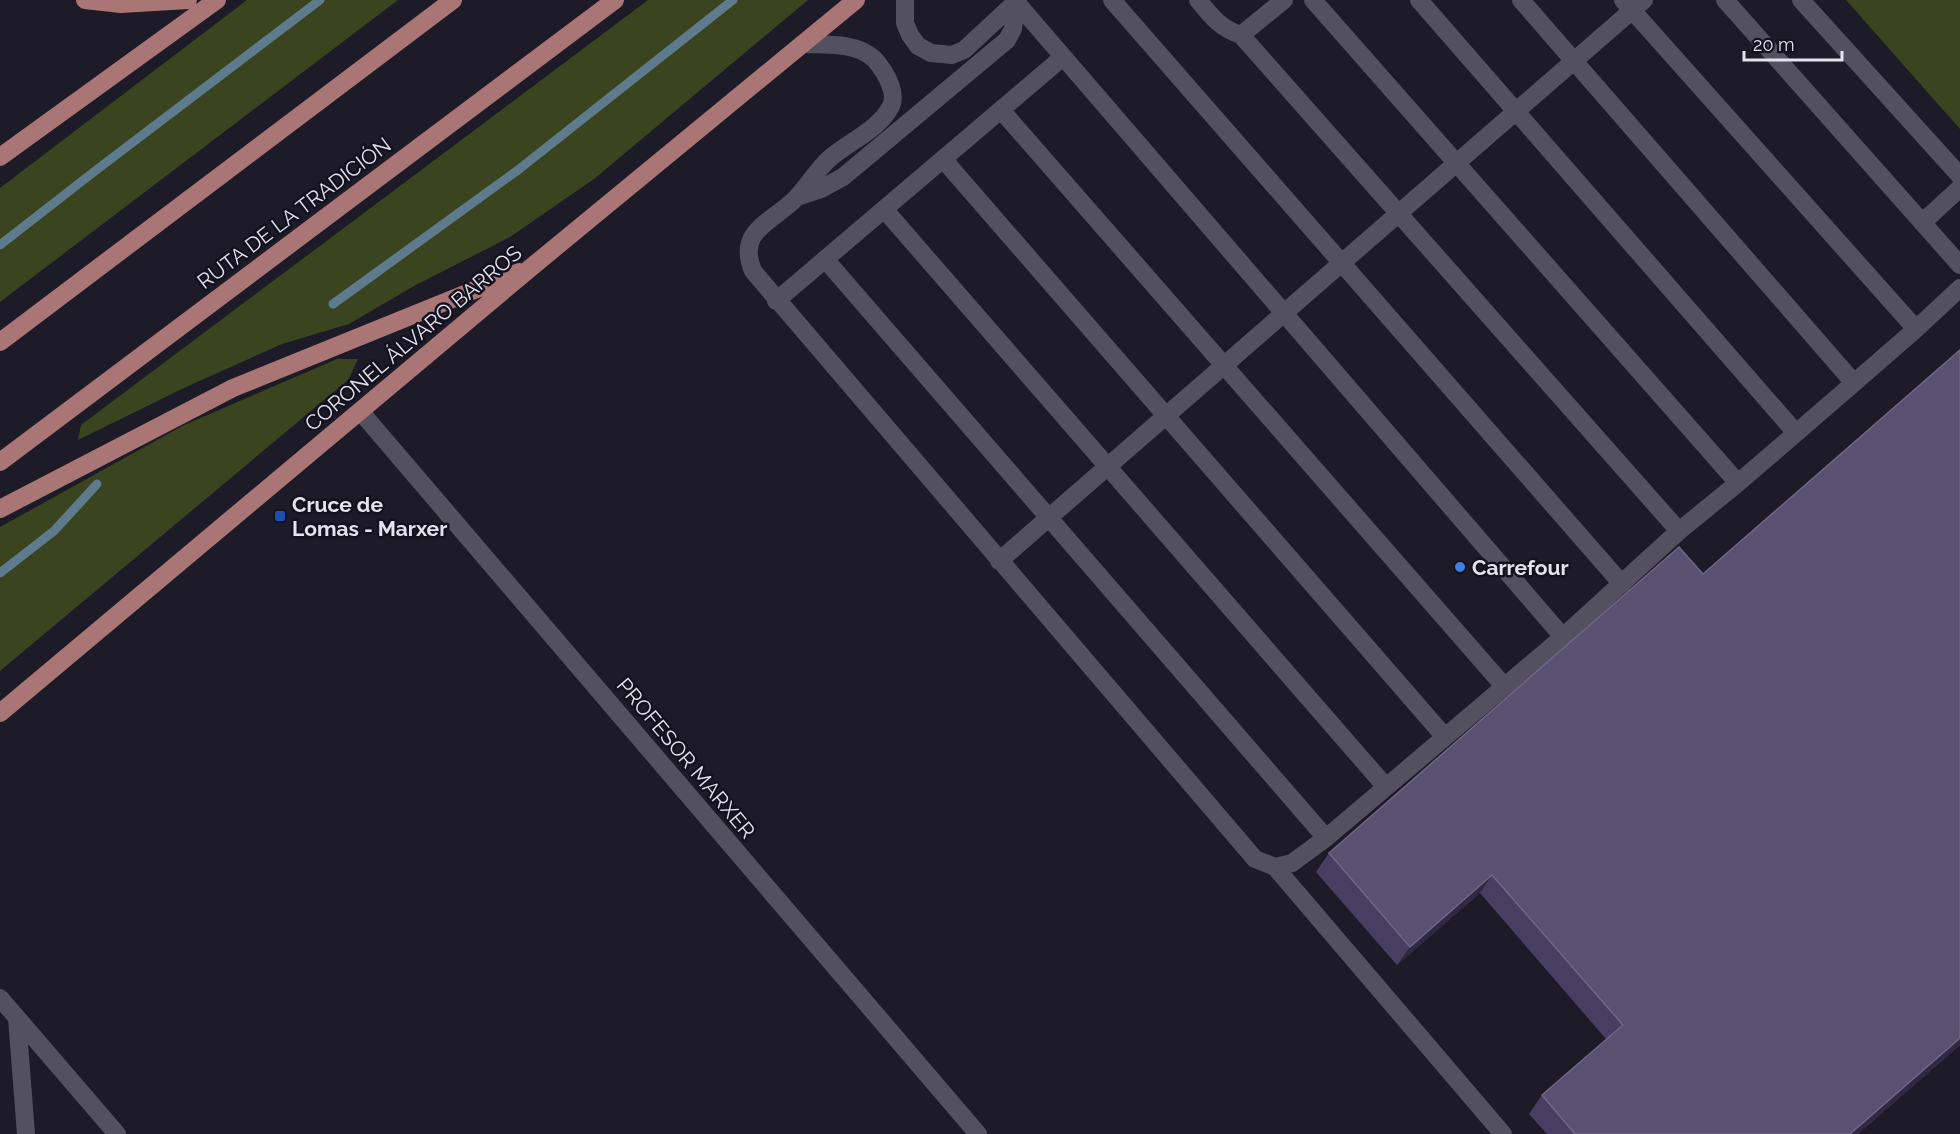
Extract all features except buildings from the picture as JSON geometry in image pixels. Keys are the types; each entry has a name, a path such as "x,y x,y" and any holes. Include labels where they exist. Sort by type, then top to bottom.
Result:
{"main road":[{"path":"85,0 121,4 188,0"},
{"path":"0,158 217,0"},
{"path":"0,342 453,0"},
{"name":"RUTA DE LA TRADICIÓN","path":"0,462 615,0"},
{"name":"CORONEL ÁLVARO BARROS","path":"0,713 534,265 856,0"},
{"path":"0,509 233,388 534,265"}],"street":[{"path":"905,0 905,23 910,36 918,46 931,53 952,55 964,50 1017,1"},
{"path":"1112,0 1622,585"},
{"path":"1198,0 1215,21 1224,28 1241,35 1679,531"},
{"path":"1313,0 1738,483"},
{"path":"1419,0 1796,433"},
{"path":"1521,0 1854,383"},
{"path":"1725,0 1960,265"},
{"path":"1801,0 1960,176"},
{"path":"797,197 821,189 843,177 1007,40 1013,29 1017,1"},
{"path":"1017,1 1563,637"},
{"path":"1241,35 1274,3"},
{"path":"999,561 1574,61 1633,3 1916,329"},
{"path":"802,44 837,45 858,50 873,58 891,85 893,96 891,106 879,122 828,160 797,197 755,233 749,242 747,251 753,272 1255,859 1275,867 1503,1134"},
{"path":"776,301 1063,57"},
{"path":"1001,110 1504,686"},
{"path":"943,159 1445,737"},
{"path":"1923,222 1960,188"},
{"path":"884,209 1386,787"},
{"path":"825,260 1326,838"},
{"path":"1275,867 1292,863 1326,838 1563,637 1679,531 1854,383 1960,288"},
{"name":"PROFESOR MARXER","path":"360,411 978,1134"},
{"path":"0,998 117,1134"},
{"path":"17,1018 26,1134"}],"green space":[{"path":"247,0 398,0 0,302 0,188"},
{"path":"648,0 808,0 594,179 510,237 414,286 349,324 282,344 186,387 78,440 81,425"},
{"path":"1846,0 1960,0 1960,129"},
{"path":"337,359 358,359 348,380 0,671 0,527 184,425"}],"waterway":[{"path":"0,245 320,0"},
{"path":"333,304 518,170 733,0"},
{"path":"0,573 54,531 97,484"}],"place":[{"name":"Cruce de Lomas - Marxer","path":"280,516"},
{"name":"Carrefour","path":"1460,567"}]}
